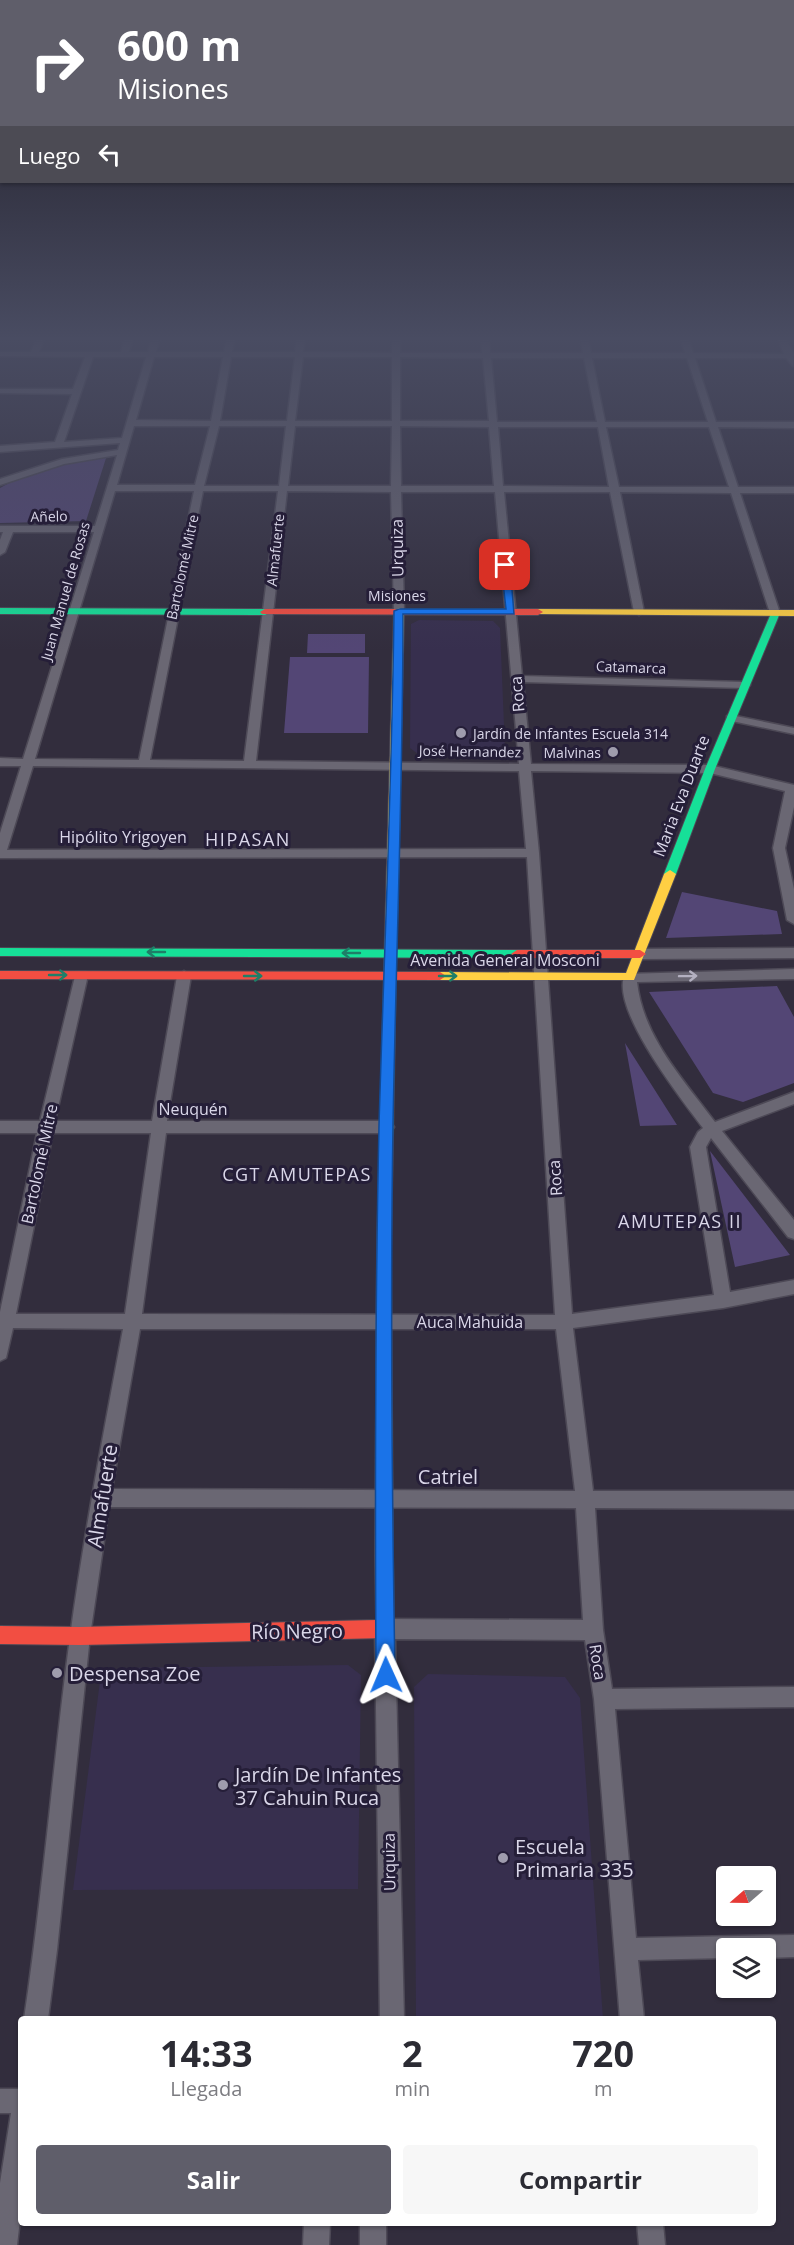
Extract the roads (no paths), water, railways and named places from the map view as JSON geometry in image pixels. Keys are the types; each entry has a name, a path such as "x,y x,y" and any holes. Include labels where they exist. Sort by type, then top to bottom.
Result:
{"street":[{"path":"0,449 101,442"},
{"name":"Juan Manuel de Rosas","path":"0,854 124,442"},
{"name":"Bartolomé Mitre","path":"144,763 198,488 210,442"},
{"name":"Almafuerte","path":"250,763 288,442"},
{"name":"Urquiza","path":"392,2016 383,1419 386,1126 393,853 398,765 397,442"},
{"name":"Roca","path":"494,442 541,953 564,1322 585,1499 593,1630 604,1700 628,1949 632,2016"},
{"path":"605,442 639,612"},
{"path":"719,442 775,613"},
{"path":"0,482 62,462 121,452"},
{"path":"110,488 794,490"},
{"path":"0,552 5,529"},
{"name":"Añelo","path":"5,529 99,529"},
{"name":"Misiones","path":"0,611 794,613"},
{"name":"Maria Eva Duarte","path":"630,977 710,769 775,613"},
{"name":"Catamarca","path":"516,679 744,685"},
{"path":"731,718 794,731"},
{"name":"José Hernandez","path":"0,762 710,769 793,789"},
{"path":"793,789 778,848 794,921"},
{"name":"Hipólito Yrigoyen","path":"0,854 533,853"},
{"name":"Avenida General Mosconi","path":"0,952 794,953"},
{"name":"Avenida General Mosconi","path":"0,975 630,977 794,974"},
{"name":"Bartolomé Mitre","path":"0,1353 4,1321 81,975"},
{"name":"Almafuerte","path":"36,2016 80,1636 101,1498 133,1320 159,1127 184,976"},
{"path":"630,977 632,996 644,1031 661,1060 712,1129 794,1232"},
{"path":"723,1301 698,1147 703,1136 712,1129 794,1098"},
{"name":"Neuquén","path":"0,1127 386,1126"},
{"name":"Auca Mahuida","path":"4,1321 564,1322 723,1301 794,1287"},
{"name":"Catriel","path":"101,1498 794,1500"},
{"name":"Río Negro","path":"0,1635 80,1636 385,1629 593,1630"},
{"path":"604,1700 794,1697"},
{"path":"628,1949 794,1946"},
{"path":"0,2101 18,2101"},
{"path":"4,2245 18,2141"},
{"path":"316,2245 317,2226"},
{"path":"373,2245 374,2226"},
{"path":"650,2226 652,2245"}],"place":[{"name":"Jardín de Infantes Escuela 314","path":"461,733"},
{"name":"Malvinas","path":"613,752"},
{"name":"Despensa Zoe","path":"57,1673"},
{"name":"Jardín De Infantes 37 Cahuin Ruca","path":"223,1785"},
{"name":"Escuela Primaria 335","path":"503,1858"}],"district":[{"name":"HIPASAN","path":"248,839"},
{"name":"CGT AMUTEPAS","path":"297,1174"},
{"name":"AMUTEPAS II","path":"680,1221"}]}
